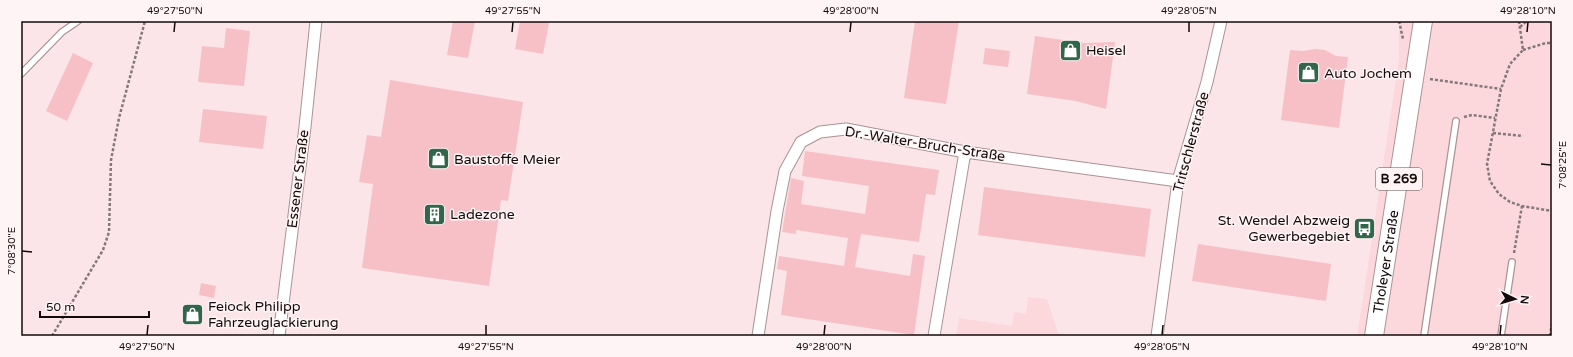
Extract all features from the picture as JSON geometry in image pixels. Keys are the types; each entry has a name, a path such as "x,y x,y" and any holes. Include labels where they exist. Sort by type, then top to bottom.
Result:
{"main road":[{"name":"Tholeyer Straße","path":"1374,336 1423,21"}],"street":[{"name":"Essener Straße","path":"279,336 305,127 316,21"},
{"name":"Tritschlerstraße","path":"1157,336 1178,181 1207,82 1220,21"},
{"name":"Dr.-Walter-Bruch-Straße","path":"758,336 776,211 785,171 801,142 820,132 846,129 965,152 1178,181"},
{"path":"934,336 965,152"}],"lane":[{"path":"21,74 62,32 78,21"},
{"path":"1424,336 1456,121"},
{"path":"1501,336 1512,262"}],"path":[{"path":"52,336 103,250 109,232 111,160 118,118 145,21"},
{"path":"1519,21 1523,50"},
{"path":"1520,27 1527,21"},
{"path":"1552,43 1546,43 1523,50 1510,64 1501,89 1487,164 1490,181 1499,194 1510,202 1522,206 1552,211"},
{"path":"1415,77 1501,89"},
{"path":"1456,121 1472,115 1495,118"},
{"path":"1493,133 1524,136"},
{"path":"1512,262 1522,206"},
{"path":"1550,336 1552,323"}],"shaded area":[{"path":"21,21 1400,21 1399,58 1357,336 21,336"},
{"path":"1399,21 1552,21 1552,336 1357,336 1399,58"},
{"path":"1028,297 1047,299 1058,333 1075,336 956,336 959,318 1012,326 1014,312 1026,314"}],"building":[{"path":"453,21 475,21 468,58 447,55"},
{"path":"520,21 538,21 549,23 543,54 515,49"},
{"path":"915,21 959,21 946,104 904,98"},
{"path":"226,28 250,31 244,86 198,82 202,46 224,48"},
{"path":"1035,36 1084,43 1115,42 1106,109 1076,101 1027,94"},
{"path":"985,48 1010,51 1008,67 983,64"},
{"path":"1316,49 1325,50 1336,56 1348,57 1339,128 1281,120 1290,50 1303,51"},
{"path":"73,53 93,63 67,121 46,111"},
{"path":"390,80 523,102 508,201 501,200 489,286 362,268 373,184 359,182 367,135 381,137"},
{"path":"203,109 267,116 263,149 199,142"},
{"path":"805,151 939,170 935,195 926,194 919,242 861,234 855,267 910,276 913,254 925,256 914,335 781,315 787,271 777,269 779,256 844,266 848,238 796,230 796,234 782,232 791,178 804,181 801,204 865,214 869,186 802,176"},
{"path":"984,187 1151,209 1145,257 978,235"},
{"path":"1198,244 1331,264 1326,301 1192,281"},
{"path":"201,283 216,286 214,298 199,295"}],"place":[{"name":"Heisel","path":"1070,50"},
{"name":"Auto Jochem","path":"1309,73"},
{"name":"Baustoffe Meier","path":"439,159"},
{"name":"Ladezone","path":"434,214"},
{"name":"St. Wendel Abzweig Gewerbegebiet","path":"1365,228"},
{"name":"Feiock Philipp Fahrzeuglackierung","path":"192,314"}]}
